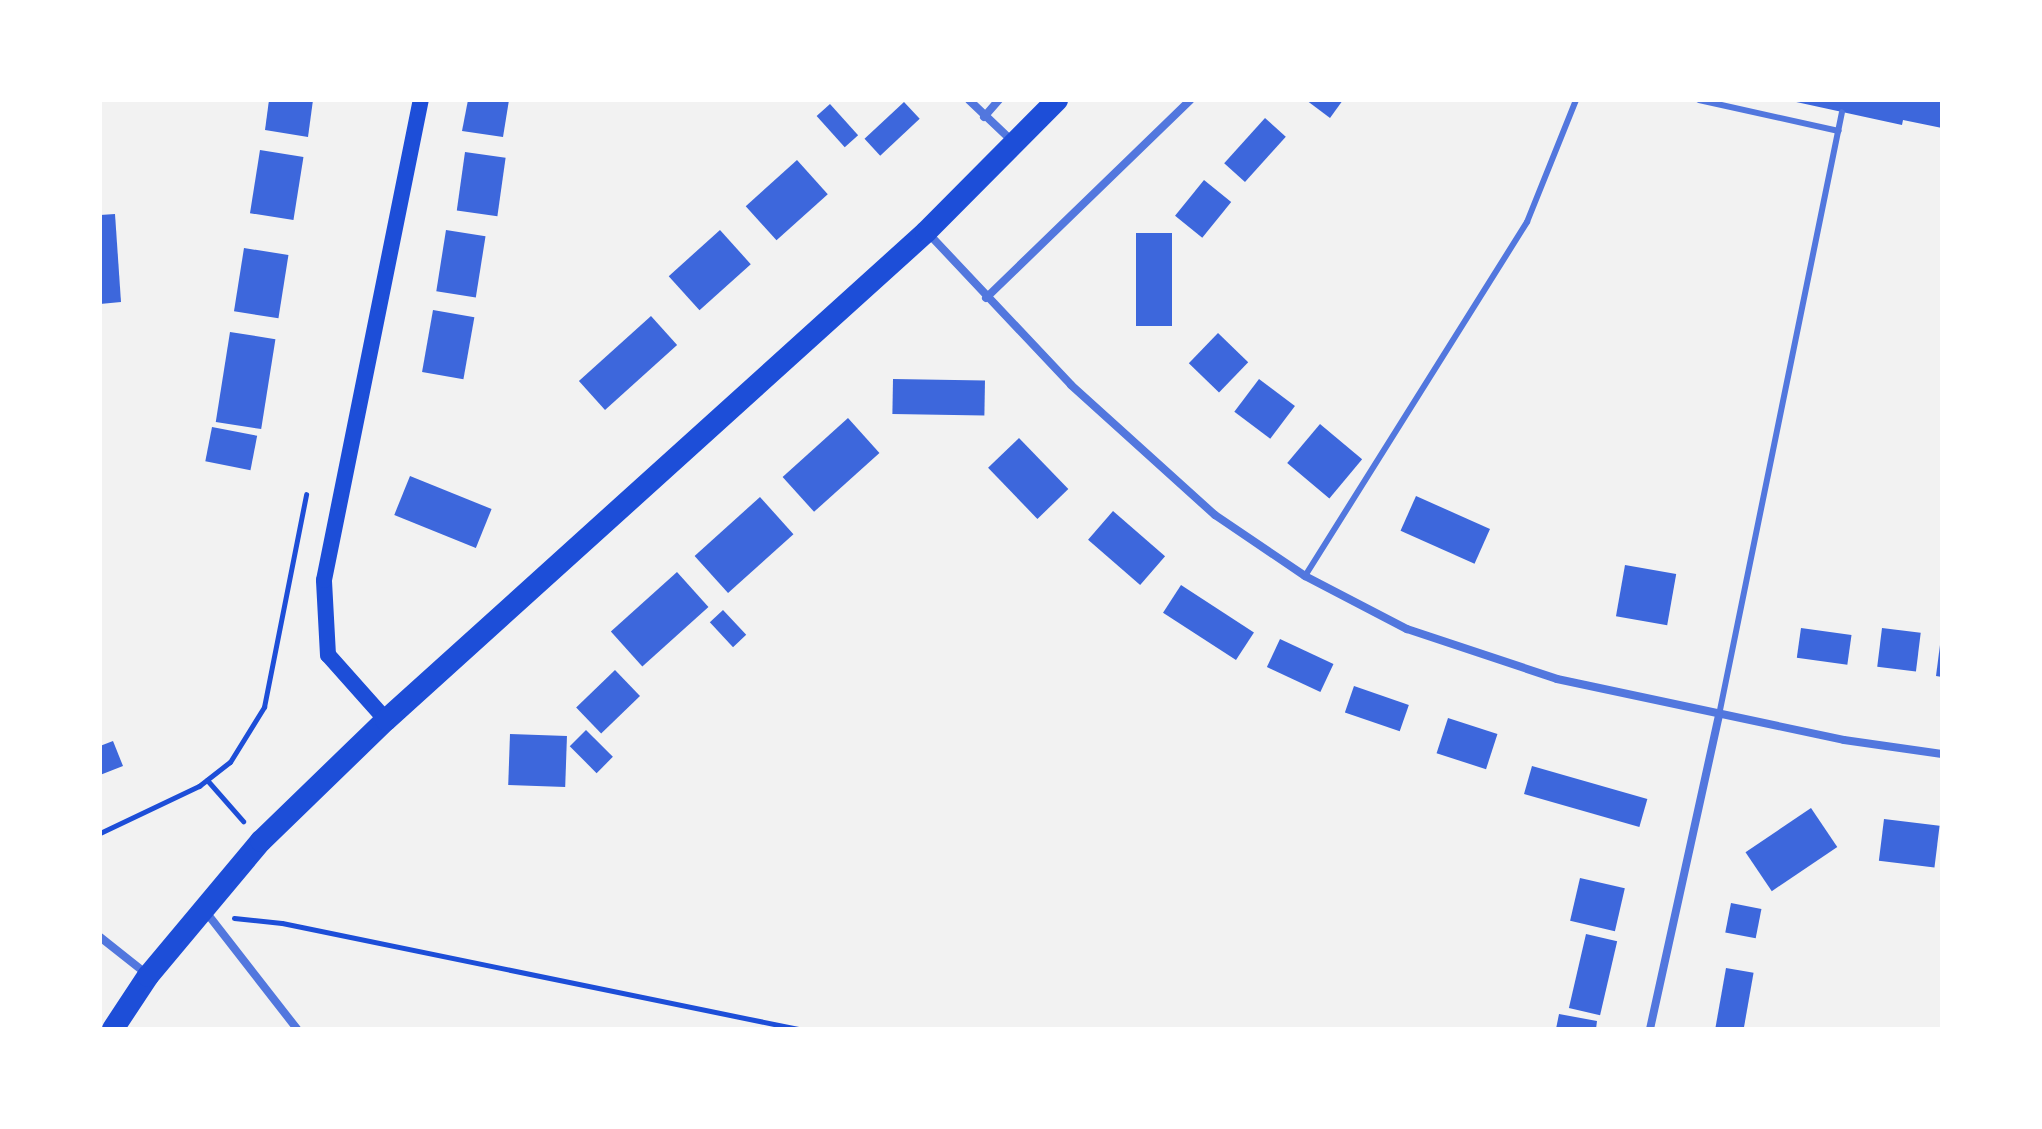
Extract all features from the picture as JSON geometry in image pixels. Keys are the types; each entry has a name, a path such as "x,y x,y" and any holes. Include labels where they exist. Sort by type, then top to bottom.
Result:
{"highway":[{"path":"113,1029 148,976 261,841 386,720 926,232 1057,100"}],"main road":[{"path":"386,720 328,655 324,580 421,100"}],"street":[{"path":"969,100 1013,142"},
{"path":"984,117 999,100"},
{"path":"986,298 1190,100"},
{"path":"926,232 1071,385 1215,515 1305,576 1407,629 1557,679 1719,715 1942,754"},
{"path":"1650,1029 1719,715"},
{"path":"202,908 297,1029"},
{"path":"100,937 148,976"}],"lane":[{"path":"1305,576 1527,222 1576,100"},
{"path":"1699,100 1839,131"},
{"path":"1719,715 1842,112"}],"path":[{"path":"100,833 161,808 207,780 230,762 264,707 306,494"},
{"path":"207,780 261,841"},
{"path":"202,908 798,1029"}],"building":[{"path":"269,100 313,100 308,137 265,130"},
{"path":"468,100 509,100 503,137 462,131"},
{"path":"1306,100 1343,100 1330,118"},
{"path":"1787,100 1942,100 1942,128 1903,120 1902,125"},
{"path":"904,102 920,119 880,156 865,139"},
{"path":"830,104 858,135 845,147 817,116"},
{"path":"1265,118 1286,137 1245,182 1224,163"},
{"path":"260,150 303,157 293,220 250,213"},
{"path":"465,152 506,158 497,216 457,210"},
{"path":"797,160 828,194 777,240 746,206"},
{"path":"1204,180 1231,202 1202,238 1175,216"},
{"path":"115,214 121,302 100,304 100,215"},
{"path":"446,230 486,236 476,297 436,291"},
{"path":"720,230 751,264 700,310 669,276"},
{"path":"1136,233 1172,233 1172,326 1136,326"},
{"path":"244,248 288,255 278,318 234,311"},
{"path":"433,310 474,317 463,379 422,372"},
{"path":"651,316 677,345 605,410 579,381"},
{"path":"230,332 275,339 261,429 216,422"},
{"path":"1218,333 1248,362 1219,392 1189,363"},
{"path":"893,379 985,381 984,416 892,414"},
{"path":"1259,379 1295,406 1270,439 1234,412"},
{"path":"848,418 879,453 814,512 783,477"},
{"path":"1320,424 1362,459 1329,498 1287,463"},
{"path":"212,427 257,436 250,470 205,461"},
{"path":"1019,438 1068,489 1037,519 988,468"},
{"path":"410,476 492,509 476,548 394,515"},
{"path":"1416,496 1490,529 1475,564 1401,531"},
{"path":"760,497 793,534 728,593 695,556"},
{"path":"1113,511 1165,556 1140,585 1088,540"},
{"path":"1625,565 1676,574 1667,625 1616,616"},
{"path":"677,572 708,607 642,666 611,632"},
{"path":"1181,585 1254,632 1236,660 1163,613"},
{"path":"723,610 746,635 733,647 710,622"},
{"path":"1801,628 1852,635 1847,665 1797,658"},
{"path":"1882,628 1921,633 1916,671 1877,667"},
{"path":"1280,639 1333,664 1320,692 1267,667"},
{"path":"1942,645 1942,677 1936,676"},
{"path":"615,670 640,696 601,733 576,708"},
{"path":"1354,686 1409,705 1400,731 1345,712"},
{"path":"1448,718 1497,734 1486,769 1437,753"},
{"path":"586,730 613,757 597,773 570,746"},
{"path":"510,734 567,736 565,787 508,785"},
{"path":"113,741 123,766 100,775 100,746"},
{"path":"1532,766 1647,799 1639,827 1524,794"},
{"path":"1811,808 1837,847 1772,891 1746,852"},
{"path":"1884,819 1940,826 1934,868 1879,861"},
{"path":"1580,878 1625,888 1615,931 1570,921"},
{"path":"1731,903 1761,909 1756,938 1725,932"},
{"path":"1586,934 1617,941 1600,1015 1569,1008"},
{"path":"1726,968 1754,973 1744,1029 1715,1029"},
{"path":"1559,1014 1597,1021 1596,1029 1556,1029"}]}
